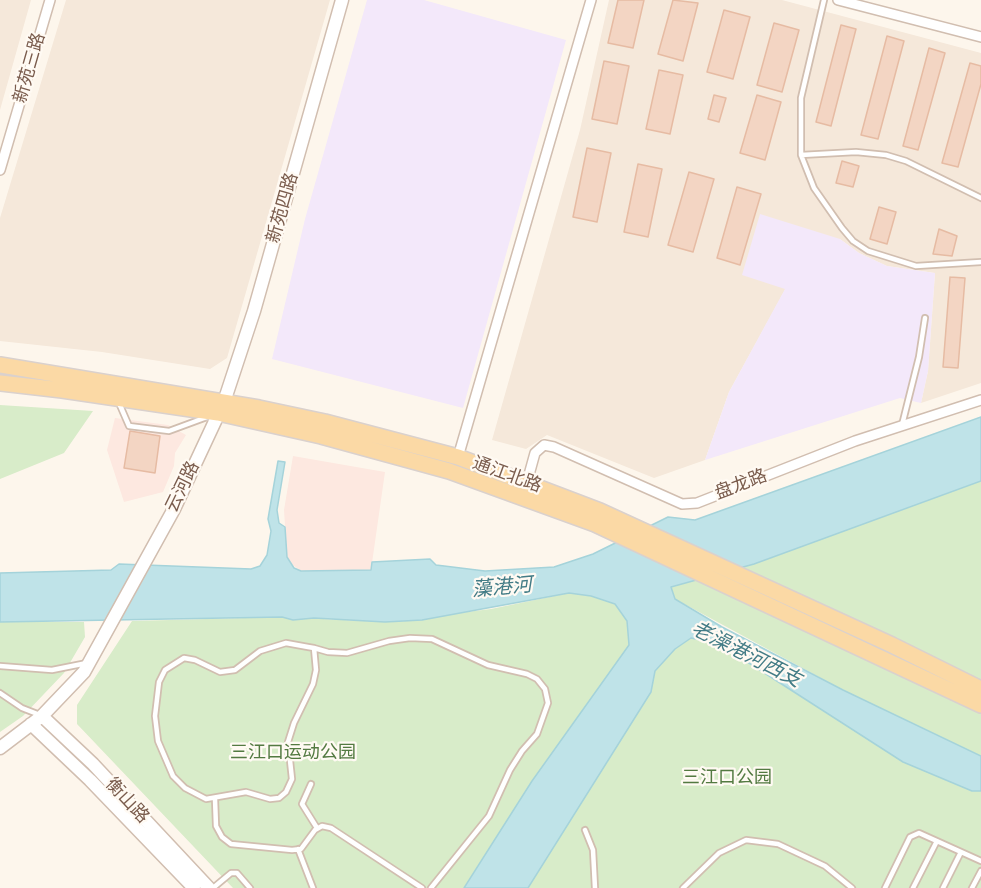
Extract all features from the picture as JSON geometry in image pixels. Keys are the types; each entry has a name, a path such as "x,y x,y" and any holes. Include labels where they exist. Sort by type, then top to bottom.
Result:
{"main road":[{"name":"通江北路","path":"0,365 221,407 325,422 458,457 527,482 629,524 981,689"},
{"name":"通江北路","path":"0,383 116,398 221,407 449,471 522,495 610,531 981,705"}],"street":[{"name":"新苑三路","path":"0,170 50,0"},
{"name":"新苑四路","path":"221,407 254,311 342,0"},
{"path":"458,457 591,0"},
{"path":"838,0 981,37"},
{"name":"盘龙路","path":"527,482 535,453 544,445 554,447 682,504 697,503 855,441 981,400"},
{"name":"云河路","path":"90,663 174,509 221,407"},
{"path":"0,748 42,716 90,663"},
{"name":"衡山路","path":"42,716 93,764 211,888"},
{"name":"衡山路","path":"31,724 90,780 194,888"}],"lane":[{"path":"825,0 801,98 801,155 814,188 853,240 868,250 916,266 981,262"},
{"path":"801,155 856,152 886,155 906,161 981,198"},
{"path":"903,425 919,357 925,318"},
{"path":"116,398 129,426 169,431 221,407"},
{"path":"314,648 316,670 314,684 294,723 288,742 292,779 286,792 279,798 270,799 246,792 206,799 185,788 173,776 164,760 158,741 155,716 159,682 165,670 184,658 195,660 220,672 235,670 272,645 286,643 347,653 410,638 432,639 488,665 527,674 537,679 546,689 548,703 537,734 522,751 510,770 489,816 431,888"},
{"path":"0,666 52,670 90,663"},
{"path":"0,693 22,708 42,716"},
{"path":"311,784 302,804 317,828"},
{"path":"215,799 216,826 222,837 231,844 301,849 317,828 322,826 331,828 422,888"},
{"path":"585,830 593,850 595,888"},
{"path":"885,888 910,837 919,832 981,861"},
{"path":"683,888 719,853 746,840 778,844 825,866 852,888"},
{"path":"913,888 937,841"},
{"path":"298,849 313,888"},
{"path":"943,888 961,852"},
{"path":"972,888 981,871"},
{"path":"211,888 231,873 237,873 250,888"}],"shaded area":[{"path":"0,0 31,0 0,110"},
{"path":"66,0 330,0 227,358 210,369 102,352 0,341 0,218"},
{"path":"367,0 424,0 566,40 463,408 272,359 305,219"},
{"path":"609,0 782,0 981,53 981,383 921,403 928,371 935,273 887,266 859,253 840,239 786,288 729,392 705,460 654,478 547,435 526,449 492,440 580,130"},
{"path":"760,214 840,239 859,253 887,266 935,273 928,371 921,403 900,398 705,460 729,392 785,289 742,275"},
{"path":"115,418 168,425 186,435 175,453 174,466 163,492 124,502 107,450"},
{"path":"293,456 385,472 371,570 301,571 290,563 287,557 284,510"}],"green space":[{"path":"0,405 93,411 64,453 0,479"},
{"path":"981,481 981,756 843,690 675,599 671,587 754,564"},
{"name":"三江口运动公园","path":"569,593 591,596 615,604 627,621 629,645 532,781 464,888 233,888 77,724 77,705 132,621 282,617 385,622 491,609"},
{"path":"0,622 84,622 85,637 64,673 23,716 0,732"},
{"name":"三江口公园","path":"691,638 705,641 738,656 903,762 972,791 981,791 981,888 528,888 651,692 655,671 675,649"}],"water":[{"path":"981,417 981,481 754,564 671,587 675,599 722,627 843,690 981,756 981,791 972,791 903,762 738,656 705,641 691,638 675,649 655,671 651,692 528,888 464,888 532,781 629,645 627,621 615,604 591,596 569,593 422,620 385,622 314,618 293,620 282,617 0,622 0,573 111,570 119,564 251,569 260,566 267,555 271,531 268,519 278,461 285,462 277,510 279,523 285,527 287,557 294,568 301,571 371,570 372,562 430,559 436,565 485,571 554,567 593,554 668,517 695,520"}],"building":[{"path":"618,0 644,0 633,48 608,43"},
{"path":"673,0 698,3 683,61 658,54"},
{"path":"724,10 750,17 733,79 707,72"},
{"path":"774,23 799,30 782,92 757,85"},
{"path":"841,25 856,29 831,126 816,122"},
{"path":"887,36 904,41 878,139 861,135"},
{"path":"929,48 945,53 918,150 903,146"},
{"path":"604,61 629,66 617,124 592,119"},
{"path":"970,63 981,66 981,84 958,167 942,163"},
{"path":"659,70 683,75 670,134 646,129"},
{"path":"714,95 726,98 719,122 708,119"},
{"path":"757,95 781,102 765,160 740,153"},
{"path":"587,148 611,153 597,222 573,217"},
{"path":"842,161 859,166 853,187 836,183"},
{"path":"638,164 662,169 648,237 624,232"},
{"path":"689,172 714,179 693,252 668,245"},
{"path":"737,187 761,194 740,265 717,258"},
{"path":"879,207 896,212 887,244 870,239"},
{"path":"939,229 957,236 952,256 933,254"},
{"path":"950,277 965,278 958,368 943,367"},
{"path":"130,431 160,436 155,473 124,468"}],"water label":[{"name":"藻港河","path":"502,588"},
{"name":"老澡港河西支","path":"746,655"}]}
